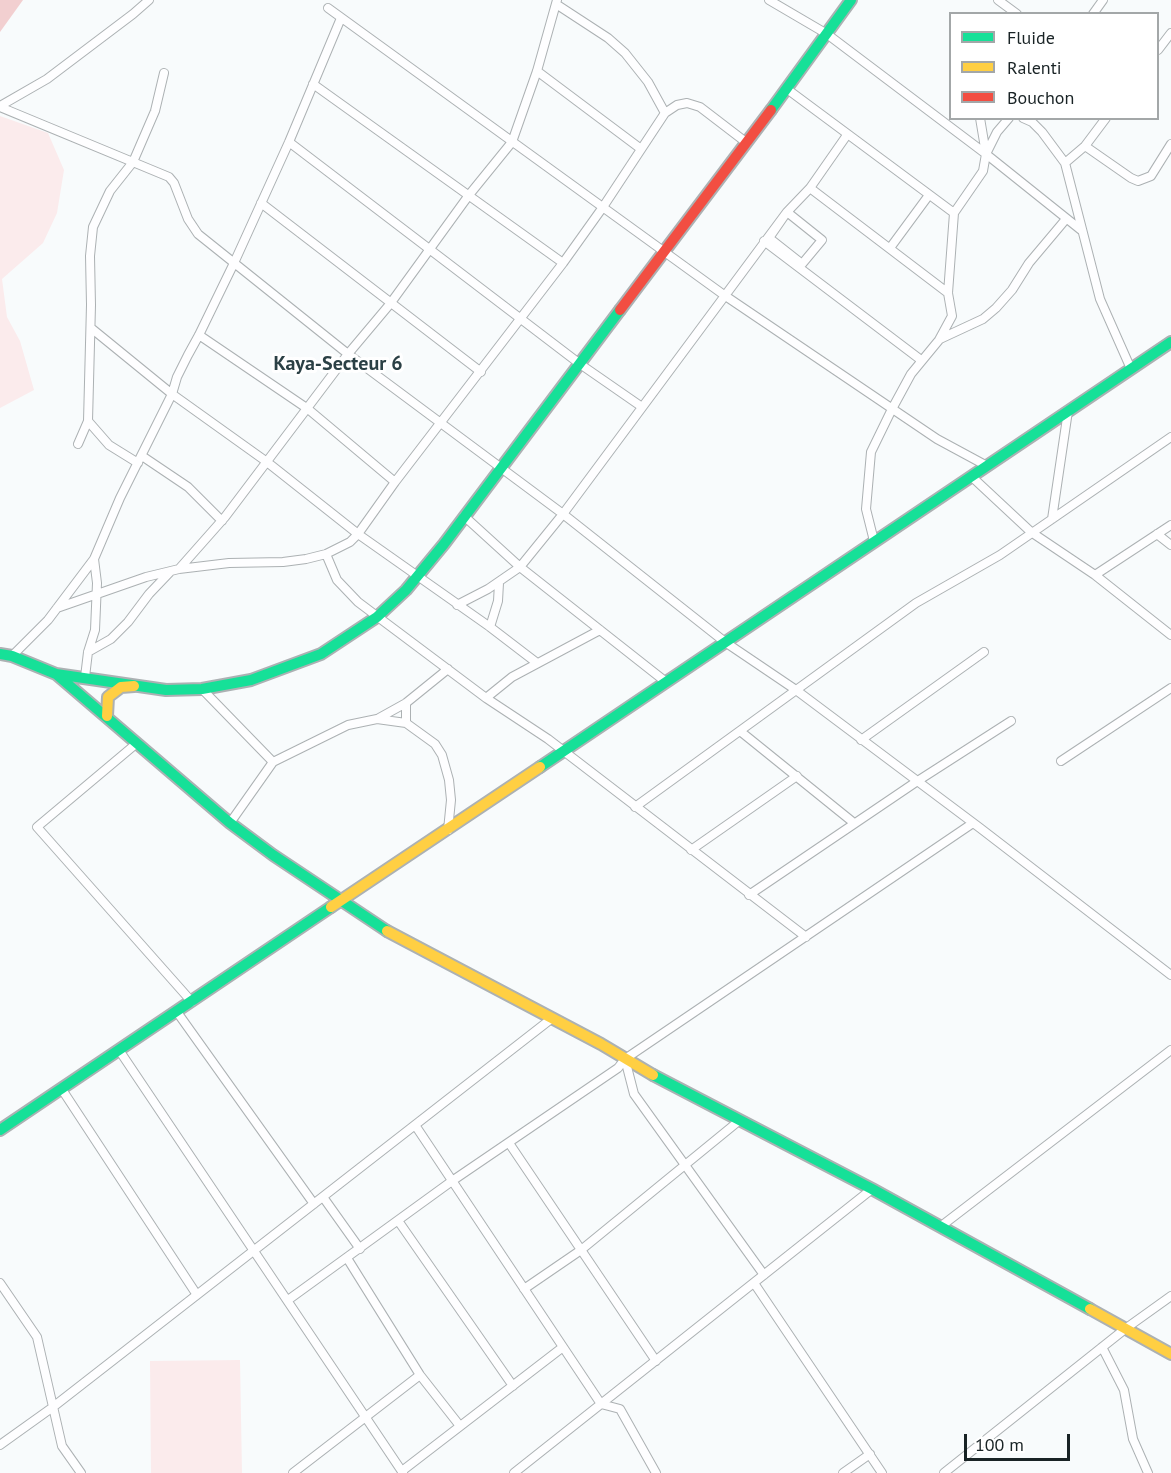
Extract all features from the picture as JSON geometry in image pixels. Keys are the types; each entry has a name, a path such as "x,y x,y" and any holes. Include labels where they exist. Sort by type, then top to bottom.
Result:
{"main road":[{"path":"0,654 12,656 56,674 166,690 202,689 273,673 321,654 377,617 418,577 747,143 851,0"},
{"path":"0,1130 1171,342"},
{"path":"56,674 230,823 273,855 388,931 551,1018 669,1085 872,1189 1171,1354"},
{"path":"107,716 108,697 121,687 134,686"}],"street":[{"path":"0,106 47,79 149,0"},
{"path":"769,0 826,34 986,154 1081,230"},
{"path":"998,0 1015,12"},
{"path":"88,652 111,639 128,622 149,594 222,520 348,354 390,304 469,195 512,142 557,2 625,53 648,82 665,113"},
{"path":"328,8 724,295 937,439 987,466"},
{"path":"12,656 57,608 94,559 172,394 177,377 234,263 289,142 341,18"},
{"path":"1159,49 1171,33"},
{"path":"537,70 641,149"},
{"path":"78,444 88,421 91,328 90,256 93,227 110,191 133,162 155,111 164,73"},
{"path":"313,84 563,263"},
{"path":"787,89 954,213"},
{"path":"57,608 146,577 175,570 229,563 283,562 326,554 343,546 358,534 395,482 521,320 603,207 665,113 677,105 687,103 700,107 747,143"},
{"path":"0,106 168,177 174,183 188,219 198,234 348,354 563,514 725,642 796,690 916,782 974,823 1171,975"},
{"path":"980,120 986,154"},
{"path":"874,541 866,508 871,452 892,409 921,360 939,340 952,316 948,293 954,213 983,171 986,154 997,132 1008,120"},
{"path":"1028,120 1042,132 1065,163 1100,299 1131,369"},
{"path":"1065,163 1085,146 1104,120"},
{"path":"457,605 499,583 520,567 563,514 764,241 810,188 847,135"},
{"path":"289,142 521,320 642,407"},
{"path":"1085,146 1138,181 1150,176 1171,144"},
{"path":"810,188 948,293"},
{"path":"890,248 928,195"},
{"path":"261,203 481,372"},
{"path":"787,212 822,240 802,264 769,238 787,212"},
{"path":"939,340 983,320 996,308 1012,290 1029,263 1066,219"},
{"path":"764,241 921,360"},
{"path":"91,328 172,394 267,462 358,534 537,663"},
{"path":"199,335 308,409 395,482"},
{"path":"1052,519 1069,410"},
{"path":"88,421 109,445 188,487 222,520"},
{"path":"635,807 916,603 1000,555 1171,437"},
{"path":"971,476 1031,532 1095,575 1171,635"},
{"path":"464,516 520,567 666,682"},
{"path":"1095,575 1171,525"},
{"path":"1157,534 1171,545"},
{"path":"326,554 343,589 377,617 486,698 523,721 806,938"},
{"path":"85,677 88,652 95,630 97,595 94,559"},
{"path":"490,627 498,601 499,583"},
{"path":"486,698 512,677 600,630"},
{"path":"861,740 984,652"},
{"path":"230,823 273,762 348,725 377,719 406,703 448,669"},
{"path":"1061,762 1171,688"},
{"path":"202,689 273,762"},
{"path":"406,703 406,723"},
{"path":"377,719 406,723 435,744 442,755 449,780 451,800 448,830"},
{"path":"749,895 854,823 1011,721"},
{"path":"741,730 854,823"},
{"path":"138,743 37,827 192,1002"},
{"path":"691,850 797,776"},
{"path":"288,1300 453,1181 618,1068 625,1059 974,823"},
{"path":"177,1012 314,1203"},
{"path":"0,1445 53,1407 551,1018"},
{"path":"119,1050 402,1472 564,1347"},
{"path":"940,1227 1171,1050"},
{"path":"625,1059 634,1094 764,1275"},
{"path":"61,1088 197,1295"},
{"path":"524,1289 581,1250 740,1120"},
{"path":"415,1125 601,1404 620,1409 656,1473"},
{"path":"509,1143 656,1361"},
{"path":"514,1473 872,1189"},
{"path":"322,1197 360,1249"},
{"path":"399,1222 513,1386"},
{"path":"347,1258 420,1375 460,1426"},
{"path":"0,1283 37,1337 62,1446 79,1472"},
{"path":"754,1283 882,1473"},
{"path":"944,1473 1125,1329 1171,1296"},
{"path":"1102,1347 1124,1390 1133,1440 1148,1473"},
{"path":"293,1473 420,1375"},
{"path":"843,1473 870,1454"}],"shaded area":[{"path":"0,0 23,0 0,32"},
{"path":"0,116 48,133 64,170 57,213 43,243 2,279 7,317 20,341 34,390 0,408"},
{"path":"240,1360 242,1473 151,1473 150,1361"}],"traffic: fast":[{"path":"771,110 851,0"},
{"path":"56,674 166,690 202,689 251,680 321,654 377,617 406,590 444,544 620,310"},
{"path":"540,767 1171,342"},
{"path":"0,654 12,656 56,674 230,823 273,855 387,931"},
{"path":"0,1130 331,907"},
{"path":"653,1075 872,1189 1090,1309"}],"traffic: slow":[{"path":"107,716 108,697 121,687 134,686"},
{"path":"331,907 540,767"},
{"path":"387,931 601,1044 653,1075"},
{"path":"1090,1309 1171,1354"}],"traffic: jam":[{"path":"620,310 771,110"}],"district":[{"name":"Kaya-Secteur 6","path":"338,364"}]}
